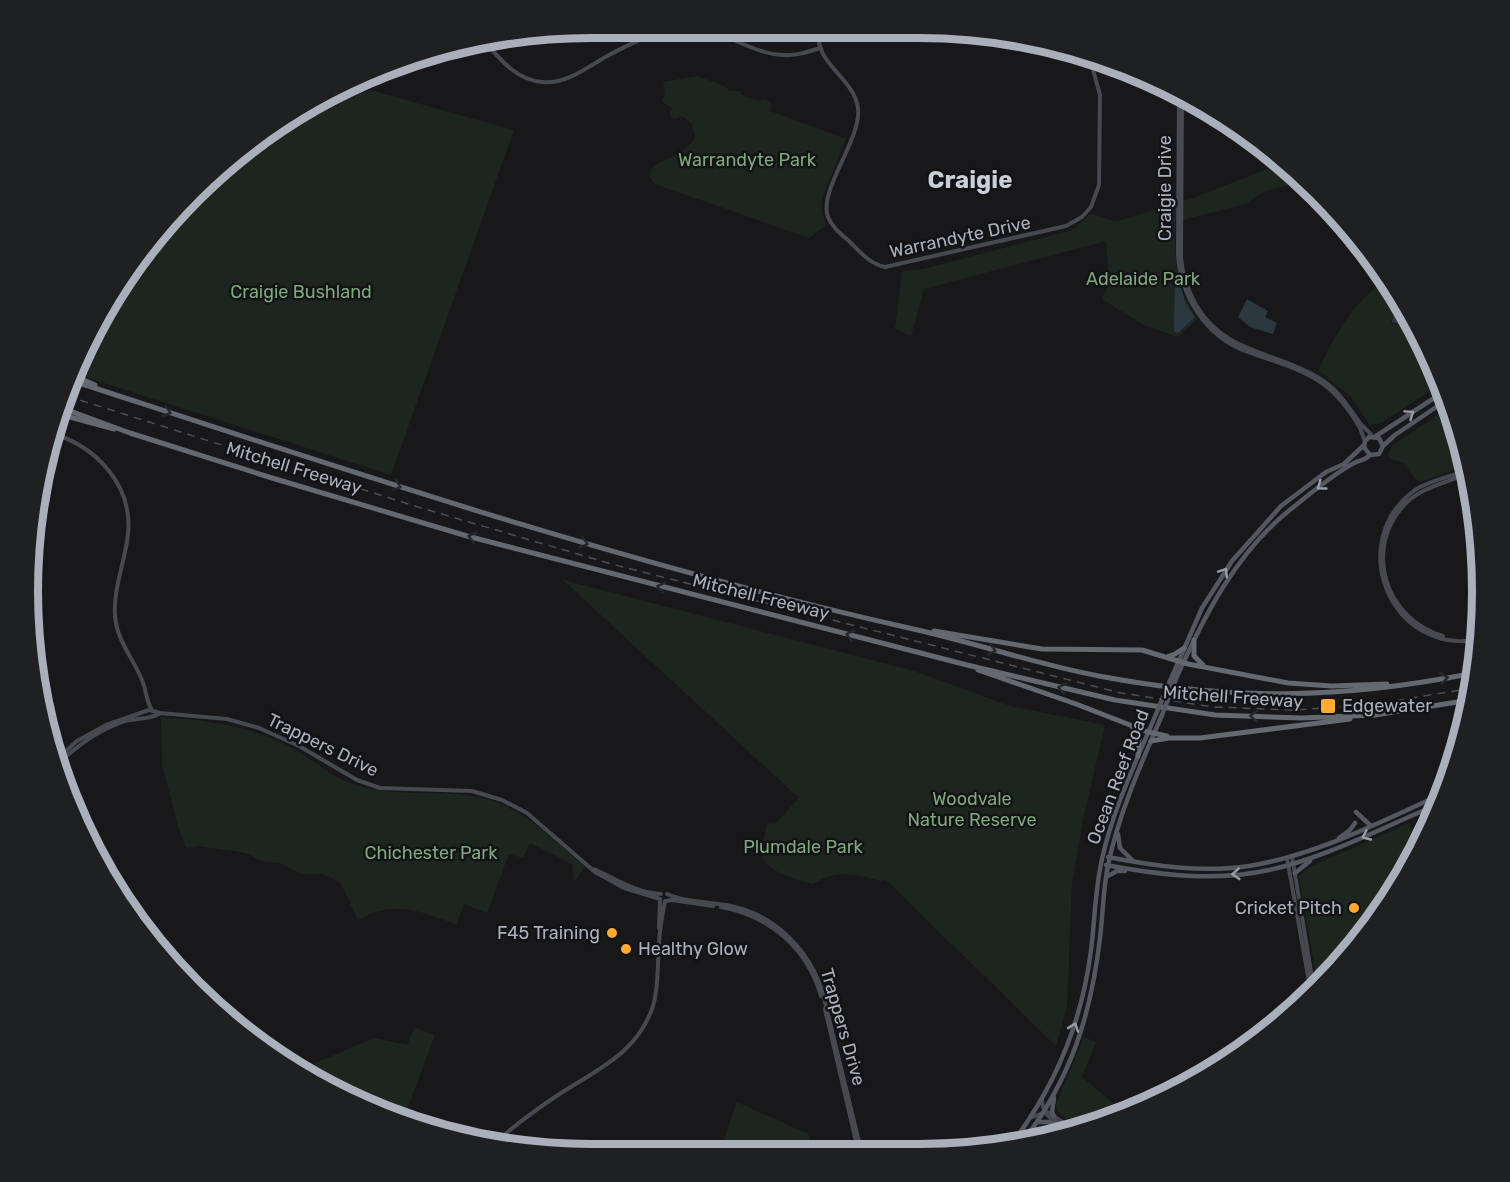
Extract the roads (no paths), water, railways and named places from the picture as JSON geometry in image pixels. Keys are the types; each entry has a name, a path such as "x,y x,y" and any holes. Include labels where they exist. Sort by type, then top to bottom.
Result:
{"highway":[{"path":"80,379 112,394"},
{"name":"Mitchell Freeway","path":"79,383 482,513 676,569 1095,676 1170,689 1224,694 1295,694 1335,693 1466,674"},
{"name":"Mitchell Freeway","path":"68,410 130,433 272,478 467,536 1104,698 1215,715 1301,718 1376,715 1461,701"},
{"path":"66,416 130,433"},
{"path":"915,629 1033,648 1068,650 1131,648 1181,662 1255,678 1310,685 1414,683"},
{"path":"1194,640 1196,660 1210,668"},
{"path":"1167,657 1184,648"},
{"path":"967,665 1151,733 1180,738"},
{"path":"1151,741 1200,738 1376,715"},
{"path":"1131,725 1139,739 1138,756"}],"main road":[{"path":"490,47 514,73 543,83 569,77 645,38"},
{"path":"727,38 778,55 803,53 820,48 818,38"},
{"name":"Warrandyte Drive","path":"820,48 854,96 858,108 856,125 828,196 826,210 828,217 835,228 870,261 891,268 1066,226 1087,212 1095,200 1099,185 1100,95 1092,65"},
{"name":"Craigie Drive","path":"1180,103 1178,255 1183,281 1191,301 1202,320 1212,331 1231,344 1300,371 1323,384 1341,401 1359,427 1365,443"},
{"name":"Craigie Drive","path":"1180,104 1181,257 1185,280 1196,303 1212,326 1232,341 1302,369 1328,384 1350,406 1361,424 1374,436"},
{"path":"1437,396 1374,436 1365,443 1366,451 1370,455 1379,454 1383,446 1395,435 1440,405"},
{"path":"60,436 75,442 94,455 110,471 123,494 128,514 128,528 115,601 115,618 121,640 141,678 150,712"},
{"path":"1374,436 1381,440 1383,446"},
{"name":"Ocean Reef Road","path":"1181,662 1184,648 1215,585 1256,532 1281,506 1326,472 1344,464 1365,443"},
{"name":"Ocean Reef Road","path":"1018,1135 1042,1100 1060,1065 1075,1026 1086,984 1102,856 1110,827 1138,756 1151,733 1181,662 1221,588 1265,534 1288,511 1315,490 1370,455"},
{"path":"1460,474 1416,489 1404,501 1384,532 1380,568 1390,599 1413,625 1433,636 1453,641 1470,639"},
{"name":"Trappers Drive","path":"63,757 96,733 150,712 227,719 259,728 299,746 357,780 380,788 472,791 502,800 527,813 616,885 660,900 719,906 751,915 775,928 798,950 812,970 823,1001 859,1144"},
{"name":"Ocean Reef Road","path":"1029,1134 1054,1096 1078,1042 1093,985 1108,865 1118,826 1151,741 1151,733"},
{"path":"1102,856 1172,868 1248,866 1290,857 1335,841 1432,799"},
{"path":"1106,877 1117,871 1171,876 1249,873 1314,857 1427,809"},
{"path":"1356,813 1371,826"},
{"path":"1335,841 1350,830 1355,823"},
{"path":"1118,826 1118,841 1123,852 1131,860 1142,864"},
{"path":"1290,857 1311,981"},
{"path":"1295,873 1314,857"},
{"path":"1101,864 1140,872"},
{"path":"1291,864 1295,873 1311,981"},
{"name":"Trappers Drive","path":"594,869 635,889 729,905 752,912 784,932 805,954 822,990 859,1144"},
{"path":"502,1137 541,1106 612,1062 634,1041 646,1022 656,996 661,894"},
{"path":"660,932 667,894"},
{"path":"1060,1065 1063,1067 1066,1065 1078,1042"},
{"path":"1054,1096 1052,1112 1054,1116"},
{"path":"1042,1100 1043,1112 1062,1126"},
{"path":"1031,1117 1047,1112 1067,1125"},
{"path":"1037,1122 1062,1126"}],"railway":[{"path":"73,398 418,507 615,565 1121,693 1213,707 1294,710 1370,705 1464,689"}],"place":[{"name":"Edgewater","path":"1328,706"},
{"name":"Cricket Pitch","path":"1354,908"},
{"name":"F45 Training","path":"612,933"},
{"name":"Healthy Glow","path":"626,949"}],"district":[{"name":"Craigie","path":"970,180"}],"park label":[{"name":"Warrandyte Park","path":"747,160"},
{"name":"Adelaide Park","path":"1143,279"},
{"name":"Craigie Bushland","path":"301,292"},
{"name":"Woodvale Nature Reserve","path":"972,809"},
{"name":"Plumdale Park","path":"803,847"},
{"name":"Chichester Park","path":"431,853"}]}
